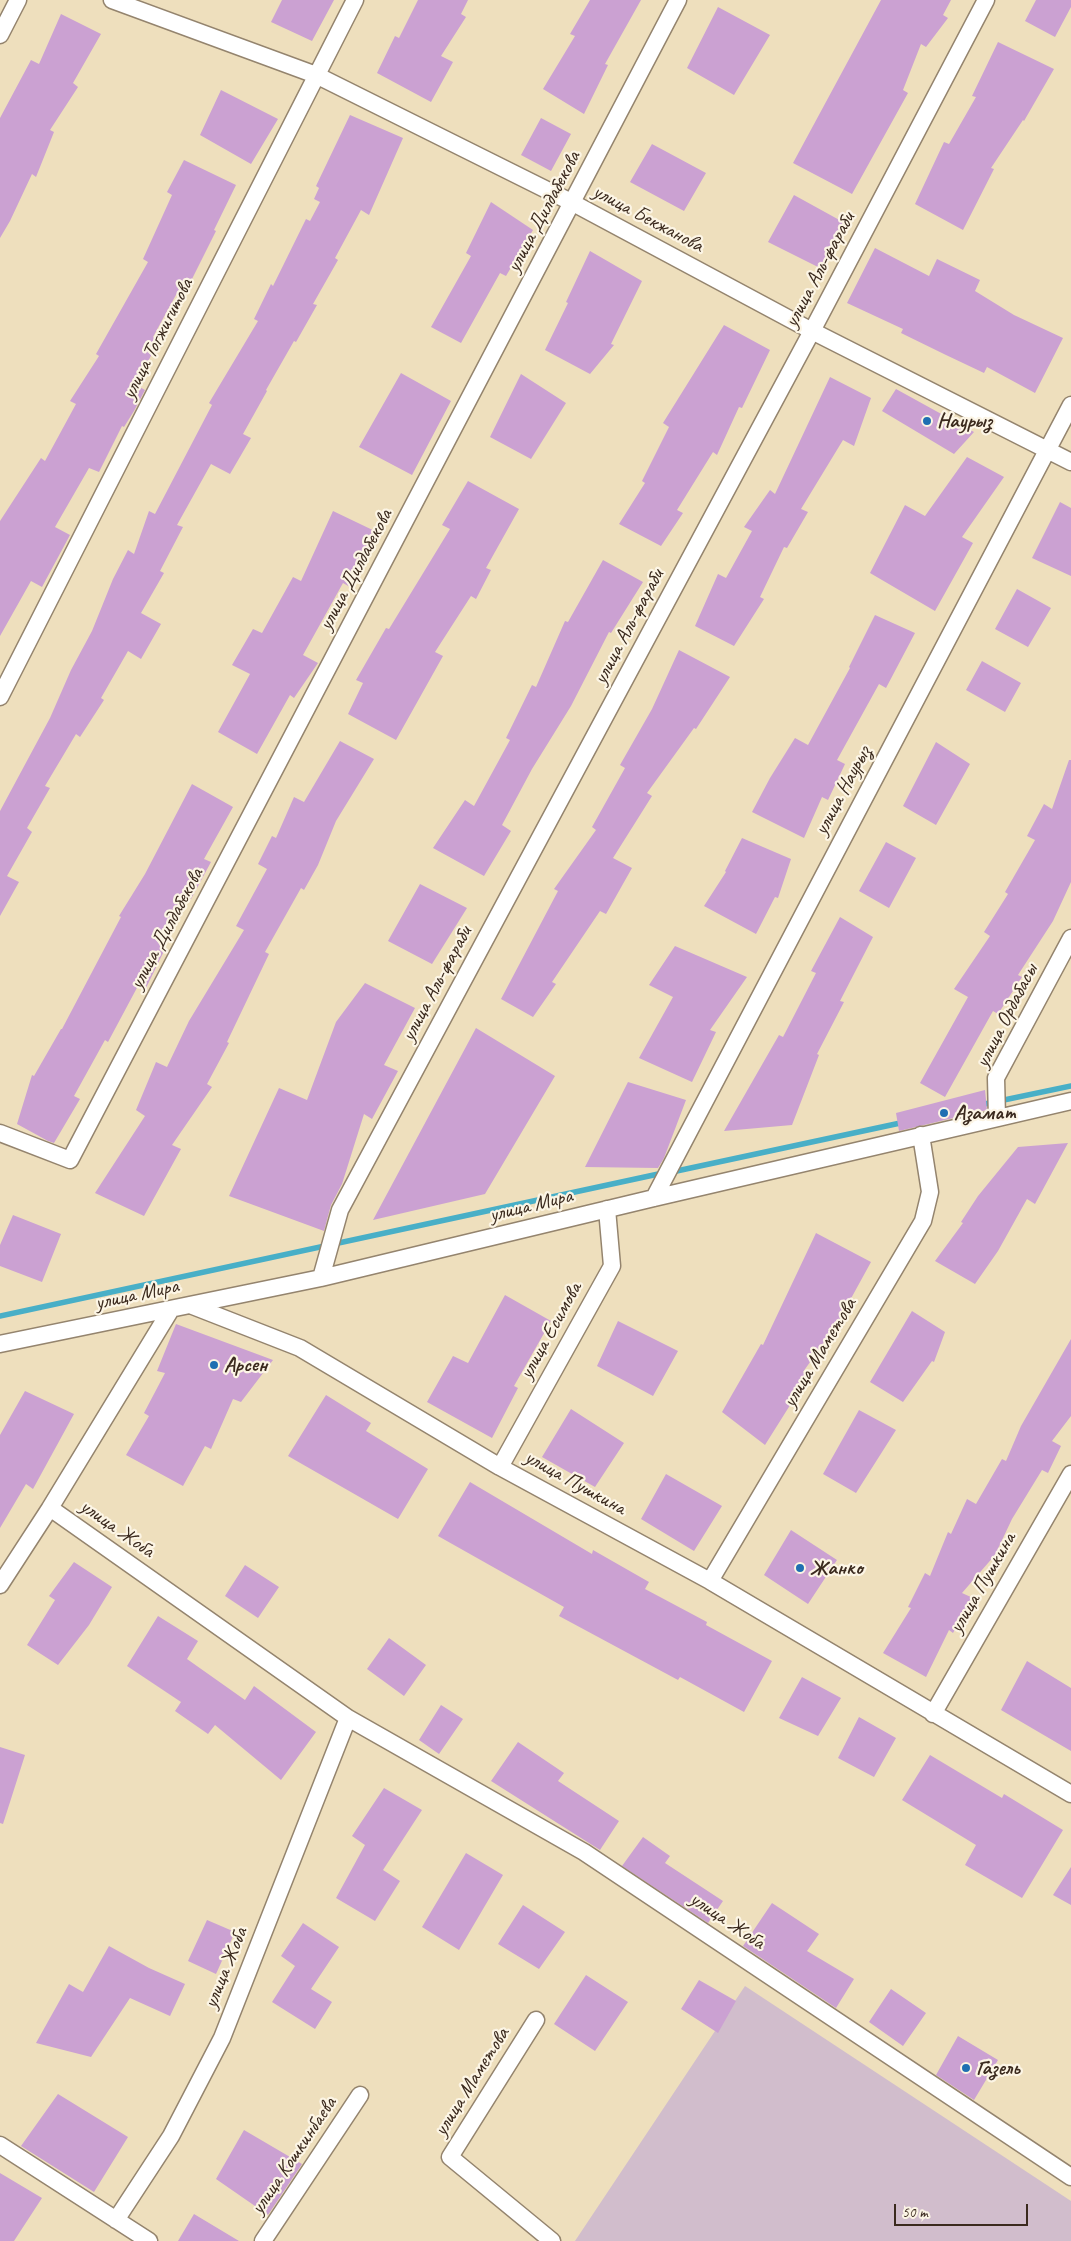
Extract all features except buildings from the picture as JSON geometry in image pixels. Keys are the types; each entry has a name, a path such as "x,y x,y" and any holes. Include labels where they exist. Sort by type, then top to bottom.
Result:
{"street":[{"path":"0,35 18,0"},
{"name":"улица Бекжанова","path":"112,0 316,75 573,203 812,331 1071,462"},
{"name":"улица Тогжигитова","path":"0,697 355,0"},
{"name":"улица Дилдабекова","path":"0,1133 70,1160 678,0"},
{"name":"улица Аль-фараби","path":"321,1278 340,1210 812,331 986,0"},
{"name":"улица Наурыз","path":"654,1198 1071,405"},
{"name":"улица Ордабасы","path":"997,1118 996,1078 1071,938"},
{"name":"улица Мира","path":"0,1344 170,1311 190,1305 321,1278 920,1135 1071,1101"},
{"name":"улица Маметова","path":"710,1581 923,1221 930,1192 920,1135"},
{"name":"улица Есимова","path":"500,1467 612,1266 607,1209"},
{"name":"улица Пушкина","path":"190,1305 300,1348 500,1467 710,1581 932,1714 1071,1794"},
{"name":"улица Жоба","path":"170,1311 50,1508 348,1718 584,1852 1071,2177"},
{"name":"улица Пушкина","path":"932,1714 1071,1474"},
{"path":"0,1585 50,1508"},
{"name":"улица Жоба","path":"116,2220 171,2136 222,2038 348,1718"},
{"name":"улица Маметова","path":"536,2020 450,2156 552,2241"},
{"name":"улица Кошкинбаева","path":"263,2241 360,2095"},
{"path":"0,2145 149,2241"}],"shaded area":[{"path":"745,1986 1071,2201 1071,2241 575,2241"}],"waterway":[{"path":"980,1105 1071,1086"},
{"path":"672,1172 905,1122"},
{"path":"0,1316 663,1173"}],"place":[{"name":"Наурыз","path":"927,421"},
{"name":"Азамат","path":"944,1113"},
{"name":"Арсен","path":"214,1365"},
{"name":"Жанко","path":"800,1568"},
{"name":"Газель","path":"966,2068"}]}
